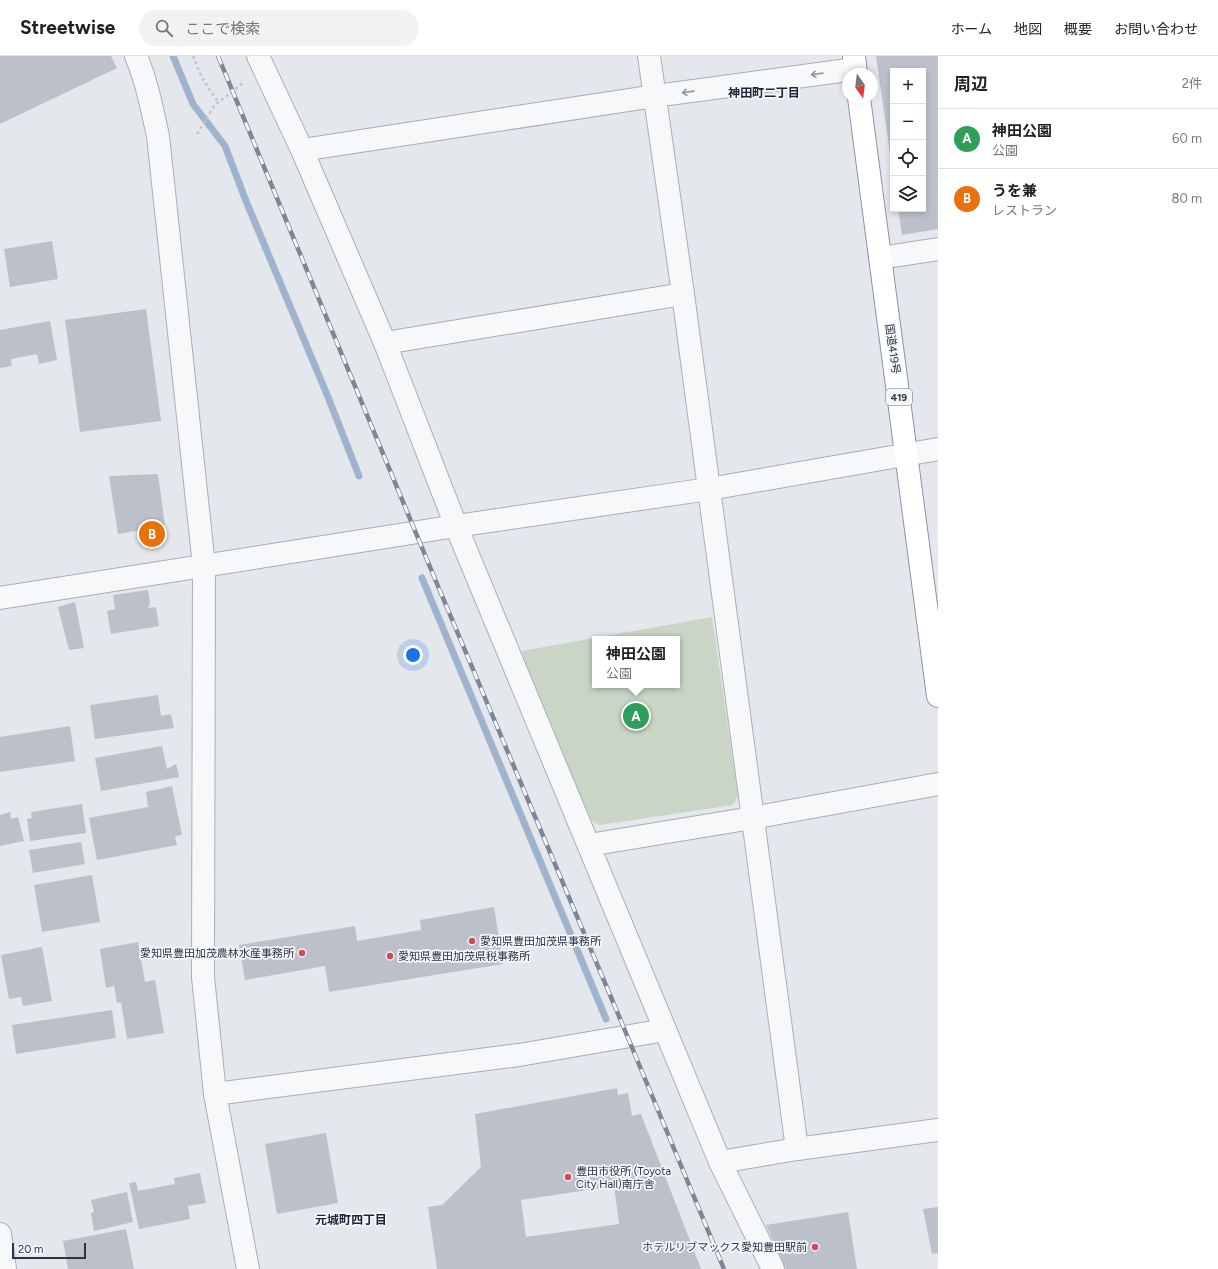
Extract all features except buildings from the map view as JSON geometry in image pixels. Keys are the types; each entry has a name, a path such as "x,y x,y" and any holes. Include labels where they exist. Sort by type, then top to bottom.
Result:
{"highway":[{"name":"国道419号","path":"860,104 938,696"}],"street":[{"path":"136,56 151,101 158,136 204,566 204,977 215,1094 248,1269"},
{"path":"649,56 797,1149"},
{"path":"260,61 302,150 384,343 456,526 720,1162 773,1269"},
{"path":"302,150 855,66"},
{"path":"880,258 938,250"},
{"path":"384,343 682,294"},
{"path":"0,598 456,526 708,489 938,449"},
{"path":"589,845 752,818 938,784"},
{"path":"215,1094 519,1055 665,1030"},
{"path":"720,1162 797,1149 938,1130"},
{"path":"0,1234 5,1269"}],"path":[{"path":"193,56 202,78 218,102"},
{"path":"197,134 214,106 260,61"}],"green space":[{"path":"712,617 738,796 733,805 600,825 592,821 544,716 522,651 592,638 592,688 680,688 680,636 606,636"}],"waterway":[{"path":"173,56 193,104 225,146 246,201 328,397 359,476"},
{"path":"422,578 606,1019"}],"railway":[{"path":"218,56 724,1269"}],"place":[{"name":"うを兼","path":"152,534"},
{"name":"神田公園","path":"636,716"},
{"name":"愛知県豊田加茂県事務所","path":"472,941"},
{"name":"愛知県豊田加茂農林水産事務所","path":"302,953"},
{"name":"愛知県豊田加茂県税事務所","path":"390,956"},
{"name":"豊田市役所 (Toyota City Hall)南庁舎","path":"568,1177"},
{"name":"ホテルリブマックス愛知豊田駅前","path":"815,1247"}],"district":[{"name":"神田町二丁目","path":"764,93"},
{"name":"元城町四丁目","path":"351,1220"}]}
